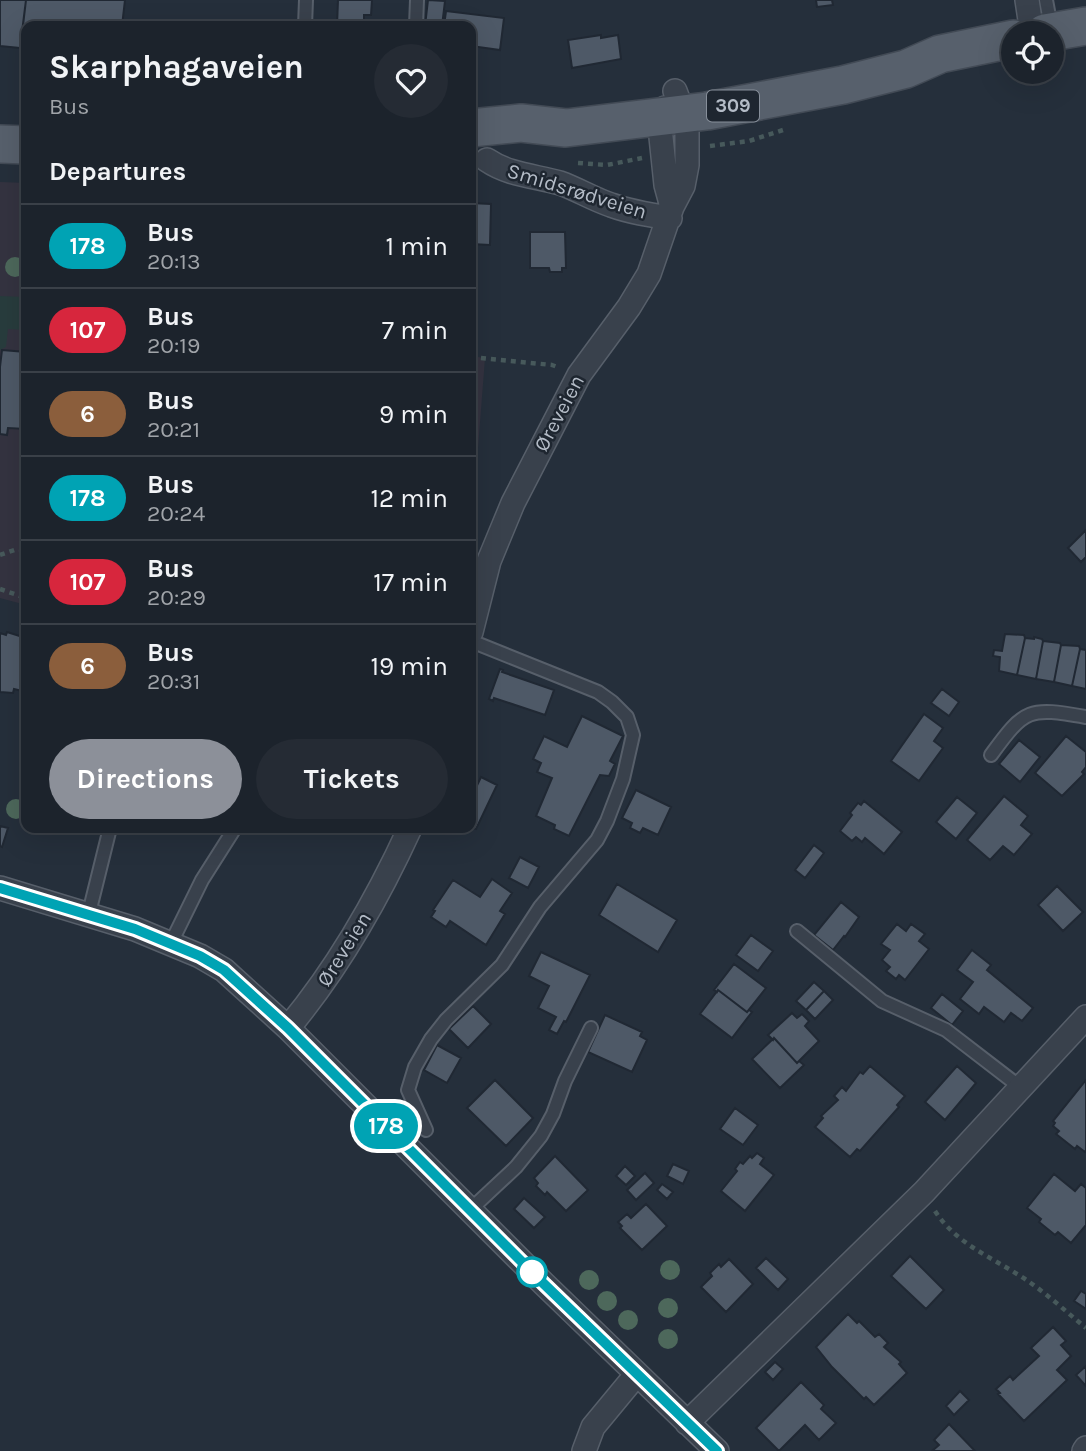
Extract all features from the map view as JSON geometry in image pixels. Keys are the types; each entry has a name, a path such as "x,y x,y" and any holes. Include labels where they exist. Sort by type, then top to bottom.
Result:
{"main road":[{"name":"Smidsrødveien","path":"479,144 521,123 565,107 673,108 904,53 940,54 1001,41"},
{"path":"0,144 21,145"}],"street":[{"path":"1027,0 1048,21"},
{"path":"671,212 663,167 673,108"},
{"name":"Smidsrødveien","path":"479,144 517,173 561,184 611,205 639,213 671,212"},
{"name":"Øreveien","path":"476,612 489,561 513,503 579,374 649,274 671,212"},
{"name":"Øreveien","path":"288,1028 320,990 355,935 385,883 408,833"},
{"path":"0,888 135,929 200,956 224,970 288,1028 636,1375 717,1451"},
{"path":"687,1423 924,1192 1086,1017"},
{"path":"584,1451 593,1427 636,1375"}],"lane":[{"path":"305,21 306,0"},
{"path":"415,21 417,0"},
{"path":"426,1130 408,1090 415,1067 446,1020 502,965 540,907 597,840 623,779 633,735 626,717 598,692 476,643"},
{"path":"991,755 1018,720 1031,712 1086,717"},
{"path":"88,916 109,833"},
{"path":"171,943 202,880 232,833"},
{"path":"797,931 882,1001 946,1030 1020,1087"},
{"path":"470,1210 516,1167 541,1136 591,1028"}],"path":[{"path":"476,357 552,365 579,374"},
{"path":"0,555 21,549"},
{"path":"0,589 21,596"},
{"path":"924,1192 941,1221 952,1233 1018,1275 1086,1328"}],"shaded area":[{"path":"0,182 21,183 21,604 0,598"},
{"path":"476,357 485,358 476,474"}],"green space":[{"path":"0,296 21,297 21,330 8,329 6,347 0,350"}],"building":[{"path":"0,0 26,0 23,21 21,21 20,48 0,46"},
{"path":"26,0 125,0 123,21 24,21"},
{"path":"338,0 372,0 371,15 364,15 364,21 337,21"},
{"path":"428,0 445,1 443,21 426,21"},
{"path":"816,0 832,0 833,5 817,7"},
{"path":"446,11 504,18 500,50 476,47 476,21 445,21"},
{"path":"601,35 601,38 618,35 621,59 572,68 568,40"},
{"path":"476,203 491,204 490,245 476,244"},
{"path":"530,232 565,232 566,268 562,268 562,272 550,272 549,268 530,268"},
{"path":"2,350 21,352 21,429 8,428 7,435 0,434"},
{"path":"1086,530 1086,557 1081,562 1068,548"},
{"path":"7,632 21,636 21,691 14,689 13,693 0,692 0,633 6,635"},
{"path":"1005,634 1024,635 1025,638 1017,675 999,671 1000,657 993,656 994,650 1002,651"},
{"path":"1034,637 1043,641 1036,679 1017,675 1025,638"},
{"path":"1043,641 1061,645 1054,682 1036,679"},
{"path":"1061,645 1079,646 1080,649 1072,686 1054,682"},
{"path":"1080,649 1086,650 1086,689 1072,686"},
{"path":"500,669 554,690 545,715 494,698 493,701 489,699"},
{"path":"942,689 959,702 949,716 931,703"},
{"path":"924,714 943,728 934,741 943,748 919,781 891,761"},
{"path":"582,716 623,736 610,761 615,764 609,776 600,775 569,836 554,829 555,825 536,816 552,778 537,772 541,763 533,759 544,736 567,747"},
{"path":"1066,736 1086,752 1086,767 1082,772 1084,774 1062,796 1035,773"},
{"path":"1019,740 1040,757 1020,782 999,764"},
{"path":"481,777 497,785 476,829 476,788"},
{"path":"636,790 671,807 658,835 643,828 640,833 630,828 632,823 622,818"},
{"path":"1004,796 1028,816 1021,825 1032,834 1014,855 1003,846 990,860 967,840"},
{"path":"957,797 977,813 956,839 936,822"},
{"path":"864,801 902,832 884,854 865,838 862,842 856,837 852,841 840,831 858,803 861,805"},
{"path":"0,826 8,828 2,847 0,846"},
{"path":"814,845 824,853 805,878 795,870"},
{"path":"520,857 539,867 528,888 509,878"},
{"path":"492,879 512,893 500,911 505,914 486,945 450,921 446,927 431,917 453,880 480,897"},
{"path":"617,884 677,920 658,952 599,915"},
{"path":"1057,886 1083,912 1063,931 1038,905"},
{"path":"841,902 859,917 833,950 814,935"},
{"path":"897,924 906,931 911,924 925,934 919,941 929,949 905,980 899,975 896,979 886,971 890,967 882,960 890,950 881,944"},
{"path":"751,935 773,951 758,971 736,955"},
{"path":"972,950 991,965 987,970 1033,1008 1022,1021 1011,1013 1004,1022 984,1007 979,1014 960,999 973,982 957,970"},
{"path":"541,952 590,975 557,1034 549,1030 556,1017 538,1008 549,986 529,976"},
{"path":"734,964 766,988 747,1012 718,990 714,990"},
{"path":"814,982 824,991 806,1010 796,1001"},
{"path":"718,990 747,1012 752,1012 732,1038 700,1014"},
{"path":"824,991 833,1000 815,1019 806,1010"},
{"path":"942,994 963,1011 952,1025 931,1008"},
{"path":"473,1006 491,1024 468,1048 449,1029"},
{"path":"792,1013 797,1018 802,1014 809,1021 805,1026 819,1041 797,1063 768,1035"},
{"path":"605,1015 642,1032 640,1036 647,1040 632,1072 588,1052"},
{"path":"774,1038 797,1063 799,1061 804,1065 780,1088 752,1059"},
{"path":"437,1045 461,1058 447,1083 424,1070"},
{"path":"870,1066 905,1096 897,1105 899,1107 860,1151 857,1149 850,1157 815,1127 823,1118 821,1116 838,1100 834,1096 842,1087 846,1091 860,1072 863,1074"},
{"path":"957,1066 976,1083 945,1120 925,1102"},
{"path":"495,1080 533,1118 506,1146 467,1108"},
{"path":"1086,1080 1085,1152 1077,1146 1075,1149 1056,1134 1059,1131 1053,1126 1053,1121"},
{"path":"735,1108 758,1125 743,1145 720,1129"},
{"path":"757,1153 764,1158 760,1164 774,1175 745,1211 721,1191 737,1171 735,1169 740,1162 743,1164"},
{"path":"555,1156 588,1190 566,1211 547,1192 545,1195 536,1186 538,1183 534,1178"},
{"path":"673,1164 689,1171 683,1184 667,1176"},
{"path":"625,1166 635,1176 626,1185 616,1176"},
{"path":"645,1173 654,1183 636,1200 627,1190"},
{"path":"1054,1174 1075,1191 1081,1184 1086,1188 1086,1225 1071,1243 1058,1232 1055,1235 1027,1208"},
{"path":"662,1184 673,1192 667,1199 657,1190"},
{"path":"524,1198 545,1217 534,1228 514,1209"},
{"path":"646,1204 667,1226 642,1250 620,1228 622,1226 618,1222 627,1214 631,1218"},
{"path":"910,1256 944,1290 926,1309 891,1276"},
{"path":"766,1258 788,1279 778,1290 756,1268"},
{"path":"729,1259 753,1284 726,1312 701,1287 719,1264 721,1267"},
{"path":"1081,1291 1086,1294 1086,1309 1074,1301"},
{"path":"848,1314 875,1337 879,1334 888,1343 884,1347 901,1362 899,1364 907,1373 874,1405 866,1397 864,1399 832,1367 816,1347"},
{"path":"1053,1327 1066,1341 1061,1345 1071,1356 1057,1370 1067,1380 1024,1421 996,1389 1010,1376 1013,1380 1039,1356 1031,1348"},
{"path":"775,1362 783,1369 773,1380 765,1372"},
{"path":"1086,1366 1086,1386 1076,1375"},
{"path":"801,1382 824,1405 821,1409 836,1423 819,1440 805,1425 779,1451 756,1428"},
{"path":"960,1391 969,1400 954,1415 946,1406"},
{"path":"949,1424 975,1451 932,1451 939,1445 934,1440"}],"bus line":[{"name":"178","path":"0,888 135,929 200,956 224,970 288,1028 445,1187 717,1451"}]}
